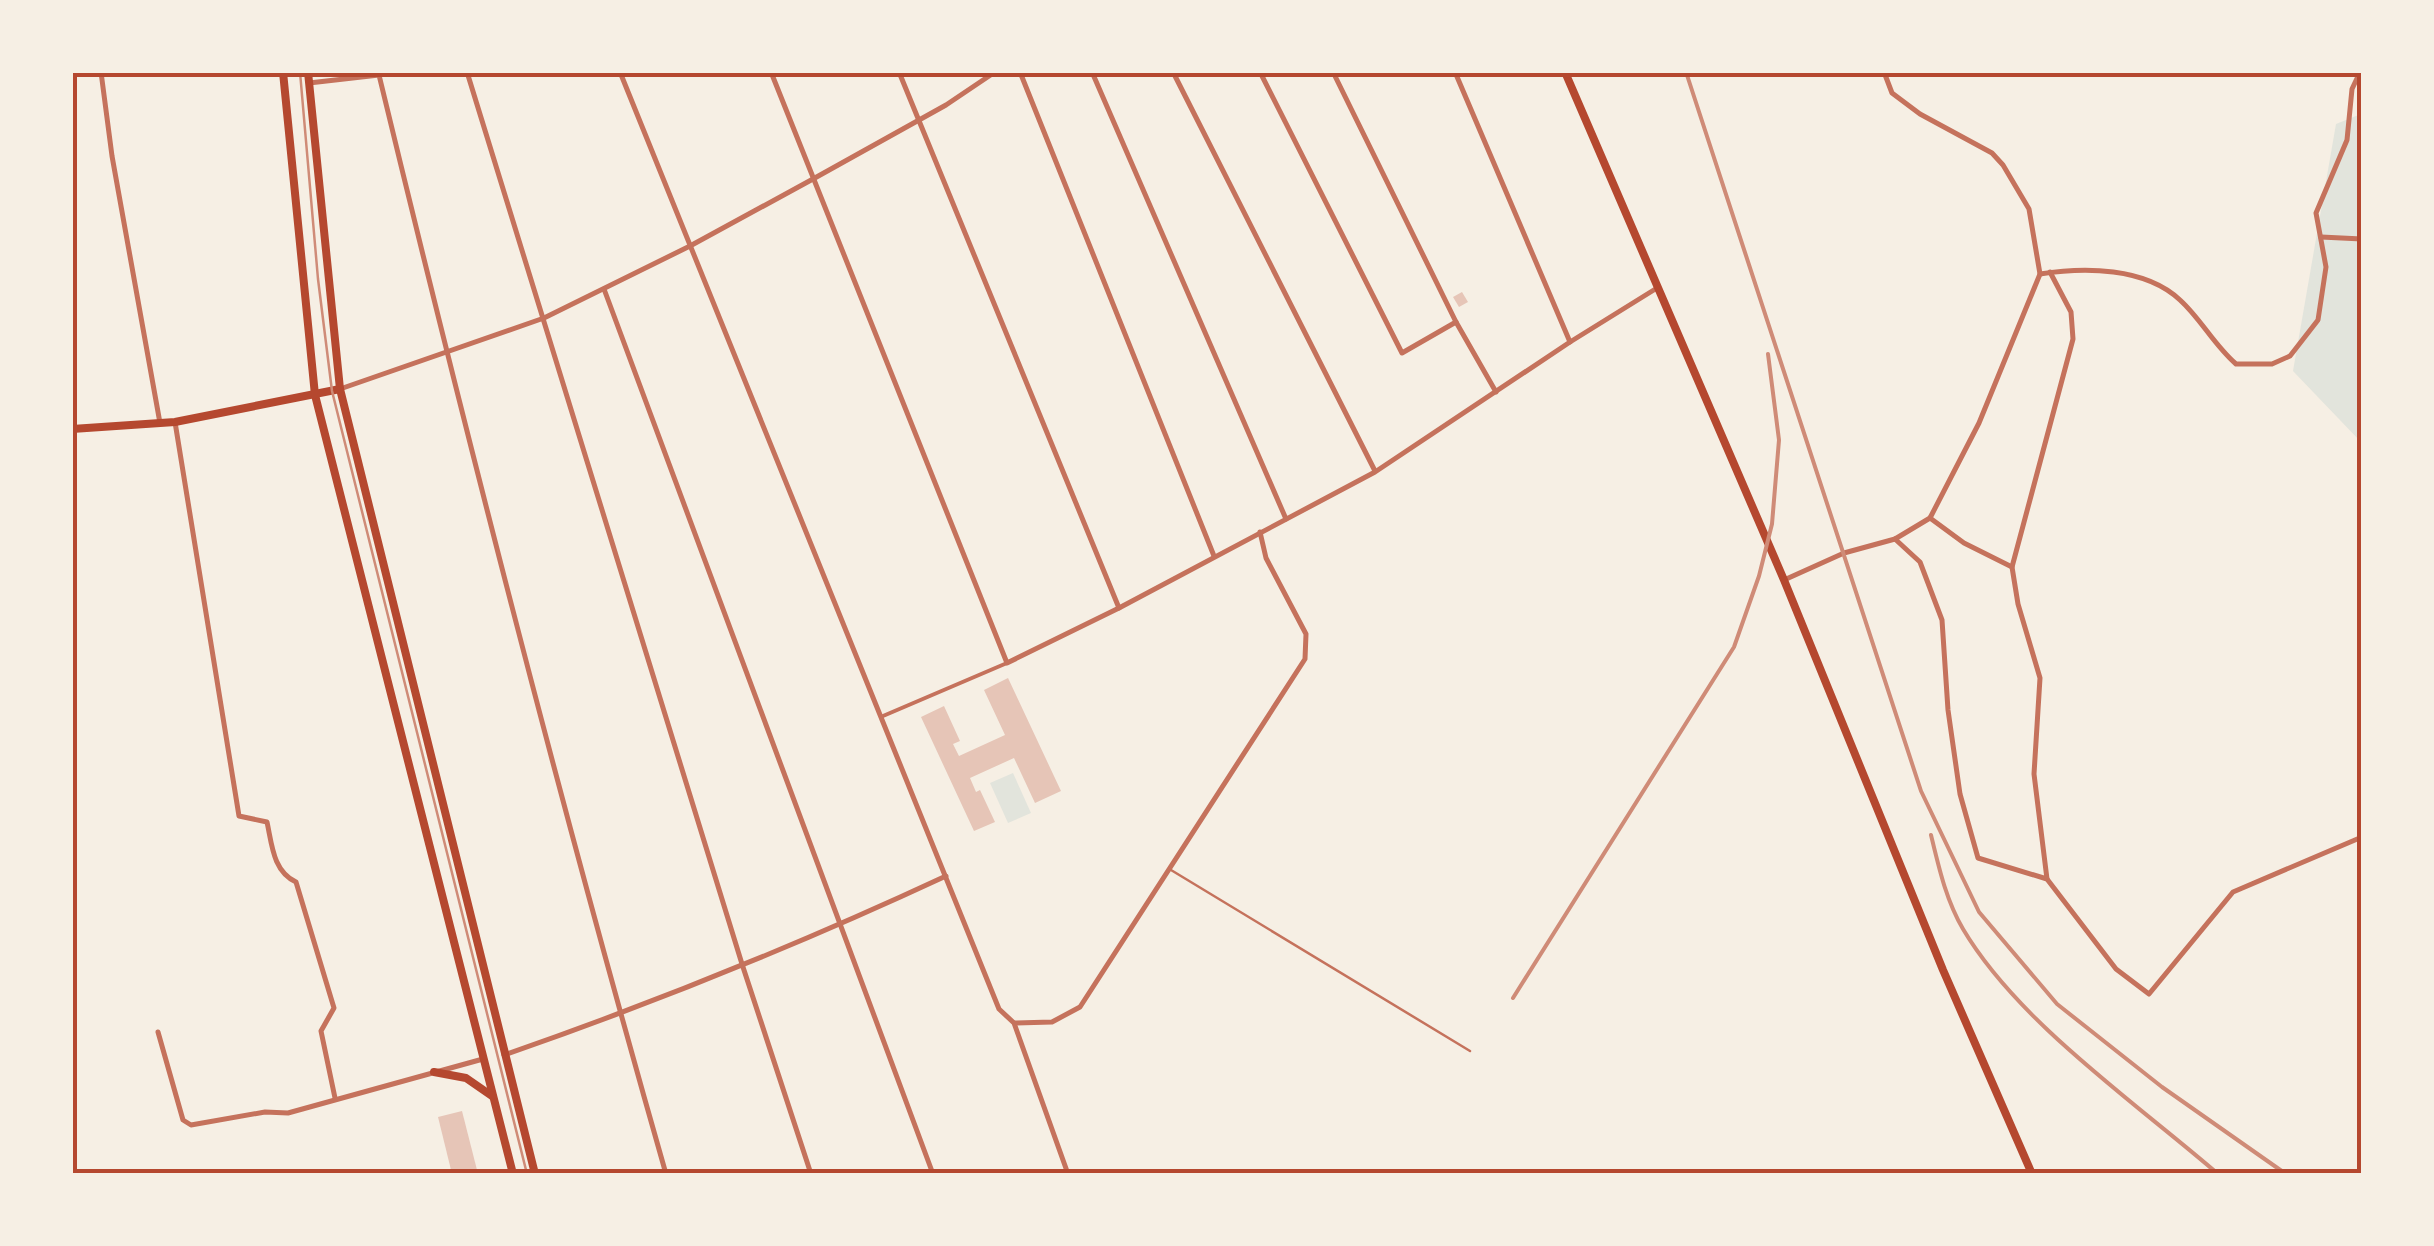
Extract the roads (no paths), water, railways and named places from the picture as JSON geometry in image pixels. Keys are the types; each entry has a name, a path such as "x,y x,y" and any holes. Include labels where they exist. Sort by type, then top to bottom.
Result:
{"main road":[{"path":"284,72 315,395 513,1174"},
{"path":"308,72 340,389 535,1174"},
{"path":"1566,72 2032,1174"},
{"path":"72,429 176,422 340,389"},
{"path":"484,1058 504,1055"},
{"path":"434,1072 466,1078 493,1097"}],"street":[{"path":"101,72 112,156 160,423"},
{"path":"466,72 810,1174"},
{"path":"620,72 999,1009 1014,1023 1068,1174"},
{"path":"771,72 1007,663"},
{"path":"900,72 1119,608"},
{"path":"340,389 544,318 690,246 813,179 946,105 994,72"},
{"path":"1020,72 1214,556"},
{"path":"1092,72 1286,519"},
{"path":"1173,72 1375,472"},
{"path":"1260,72 1402,353 1456,322"},
{"path":"1334,72 1456,322 1496,392"},
{"path":"1455,72 1570,342"},
{"path":"1784,580 1844,553 1894,539 1930,518 1979,423 2040,274 2028,210 2004,165 1992,153 1920,114 1892,92 1884,72"},
{"path":"2040,274 2100,270 2154,284 2180,299 2236,364 2272,364 2290,356 2318,320 2326,267 2316,213 2348,140 2352,88 2360,72"},
{"path":"309,83 379,76 446,352 620,1015 666,1174"},
{"path":"2350,105 2362,102"},
{"path":"2321,237 2361,241"},
{"path":"2050,272 2071,312 2073,339 2012,567 2018,604 2040,678 2034,774 2048,879 2116,969 2149,994 2233,892 2362,838"},
{"path":"604,288 934,1174"},
{"path":"880,717 1007,663 1119,608 1375,472 1657,288"},
{"path":"176,422 239,816 267,822 278,866 296,882 334,1008 320,1031 335,1098"},
{"path":"1930,518 1964,543 2012,567"},
{"path":"1014,1023 1052,1022 1080,1007 1305,659 1306,634 1266,558 1260,532"},
{"path":"1894,539 1920,562 1942,620 1948,710 1960,794 1978,858 2048,879"},
{"path":"504,1055 620,1015 840,925 946,876"},
{"path":"158,1032 186,1124 265,1112 288,1113 484,1058"}],"lane":[{"path":"1170,869 1470,1051"}],"tram line":[{"path":"300,72 332,391 527,1174"}],"railway":[{"path":"1686,72 1921,791 1979,912 2057,1004 2162,1087 2286,1174"},
{"path":"1513,998 1734,647 1772,524 1779,440 1768,354"},
{"path":"1931,835 1952,907 1986,963 2080,1060 2218,1174"}]}
